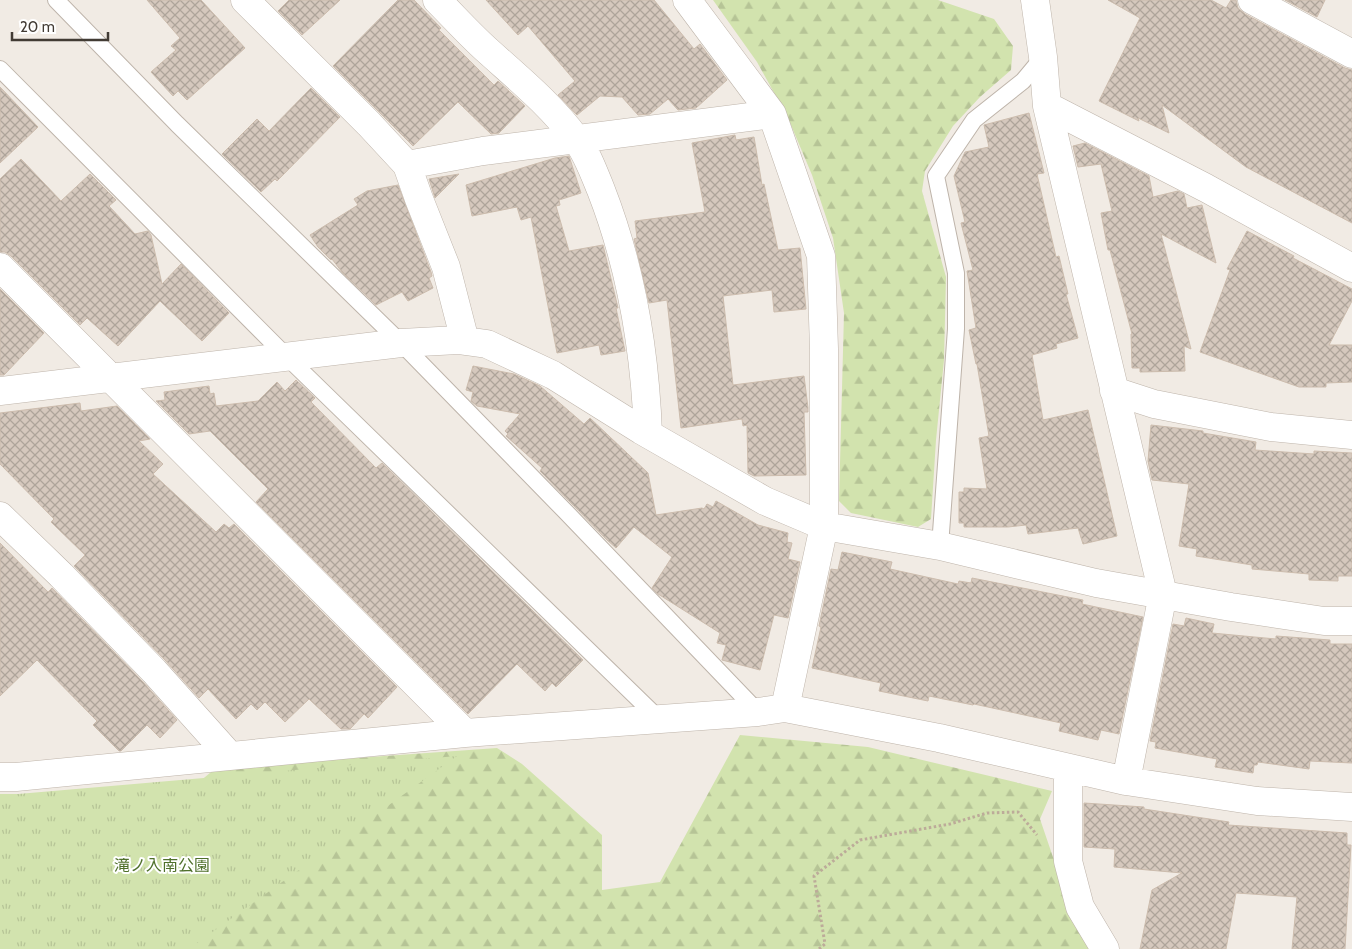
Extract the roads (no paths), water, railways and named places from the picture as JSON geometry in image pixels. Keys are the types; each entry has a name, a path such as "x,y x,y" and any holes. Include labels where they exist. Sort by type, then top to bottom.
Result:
{"street":[{"path":"245,0 369,124 407,165 446,267 465,341"},
{"path":"437,0 485,48 544,102 577,140 593,171 611,216 626,269 636,316 646,386 648,434"},
{"path":"687,0 772,114 820,256 824,349 824,526 785,708"},
{"path":"1035,0 1044,57 1047,106 1163,594 1126,780"},
{"path":"1252,0 1352,54"},
{"path":"1047,106 1206,188 1352,268"},
{"path":"407,165 483,151 772,114"},
{"path":"0,267 465,733"},
{"path":"0,390 401,343 458,340 488,344 553,375 648,434 765,501 824,526 940,546 1096,583 1324,621 1352,621"},
{"path":"1114,390 1154,404 1262,425 1352,435"},
{"path":"0,516 61,575 154,671 230,756"},
{"path":"5,771 230,756 465,733 758,712 785,708 939,738 1126,780 1257,801 1352,807"},
{"path":"1068,768 1068,861 1080,907 1105,949"}],"lane":[{"path":"56,0 177,124 401,343 758,712"},
{"path":"940,546 956,330 956,273 936,176 974,120 1023,81 1044,57"},
{"path":"0,69 286,356 659,719"}],"park label":[{"name":"滝ノ入南公園","path":"162,865"}]}
